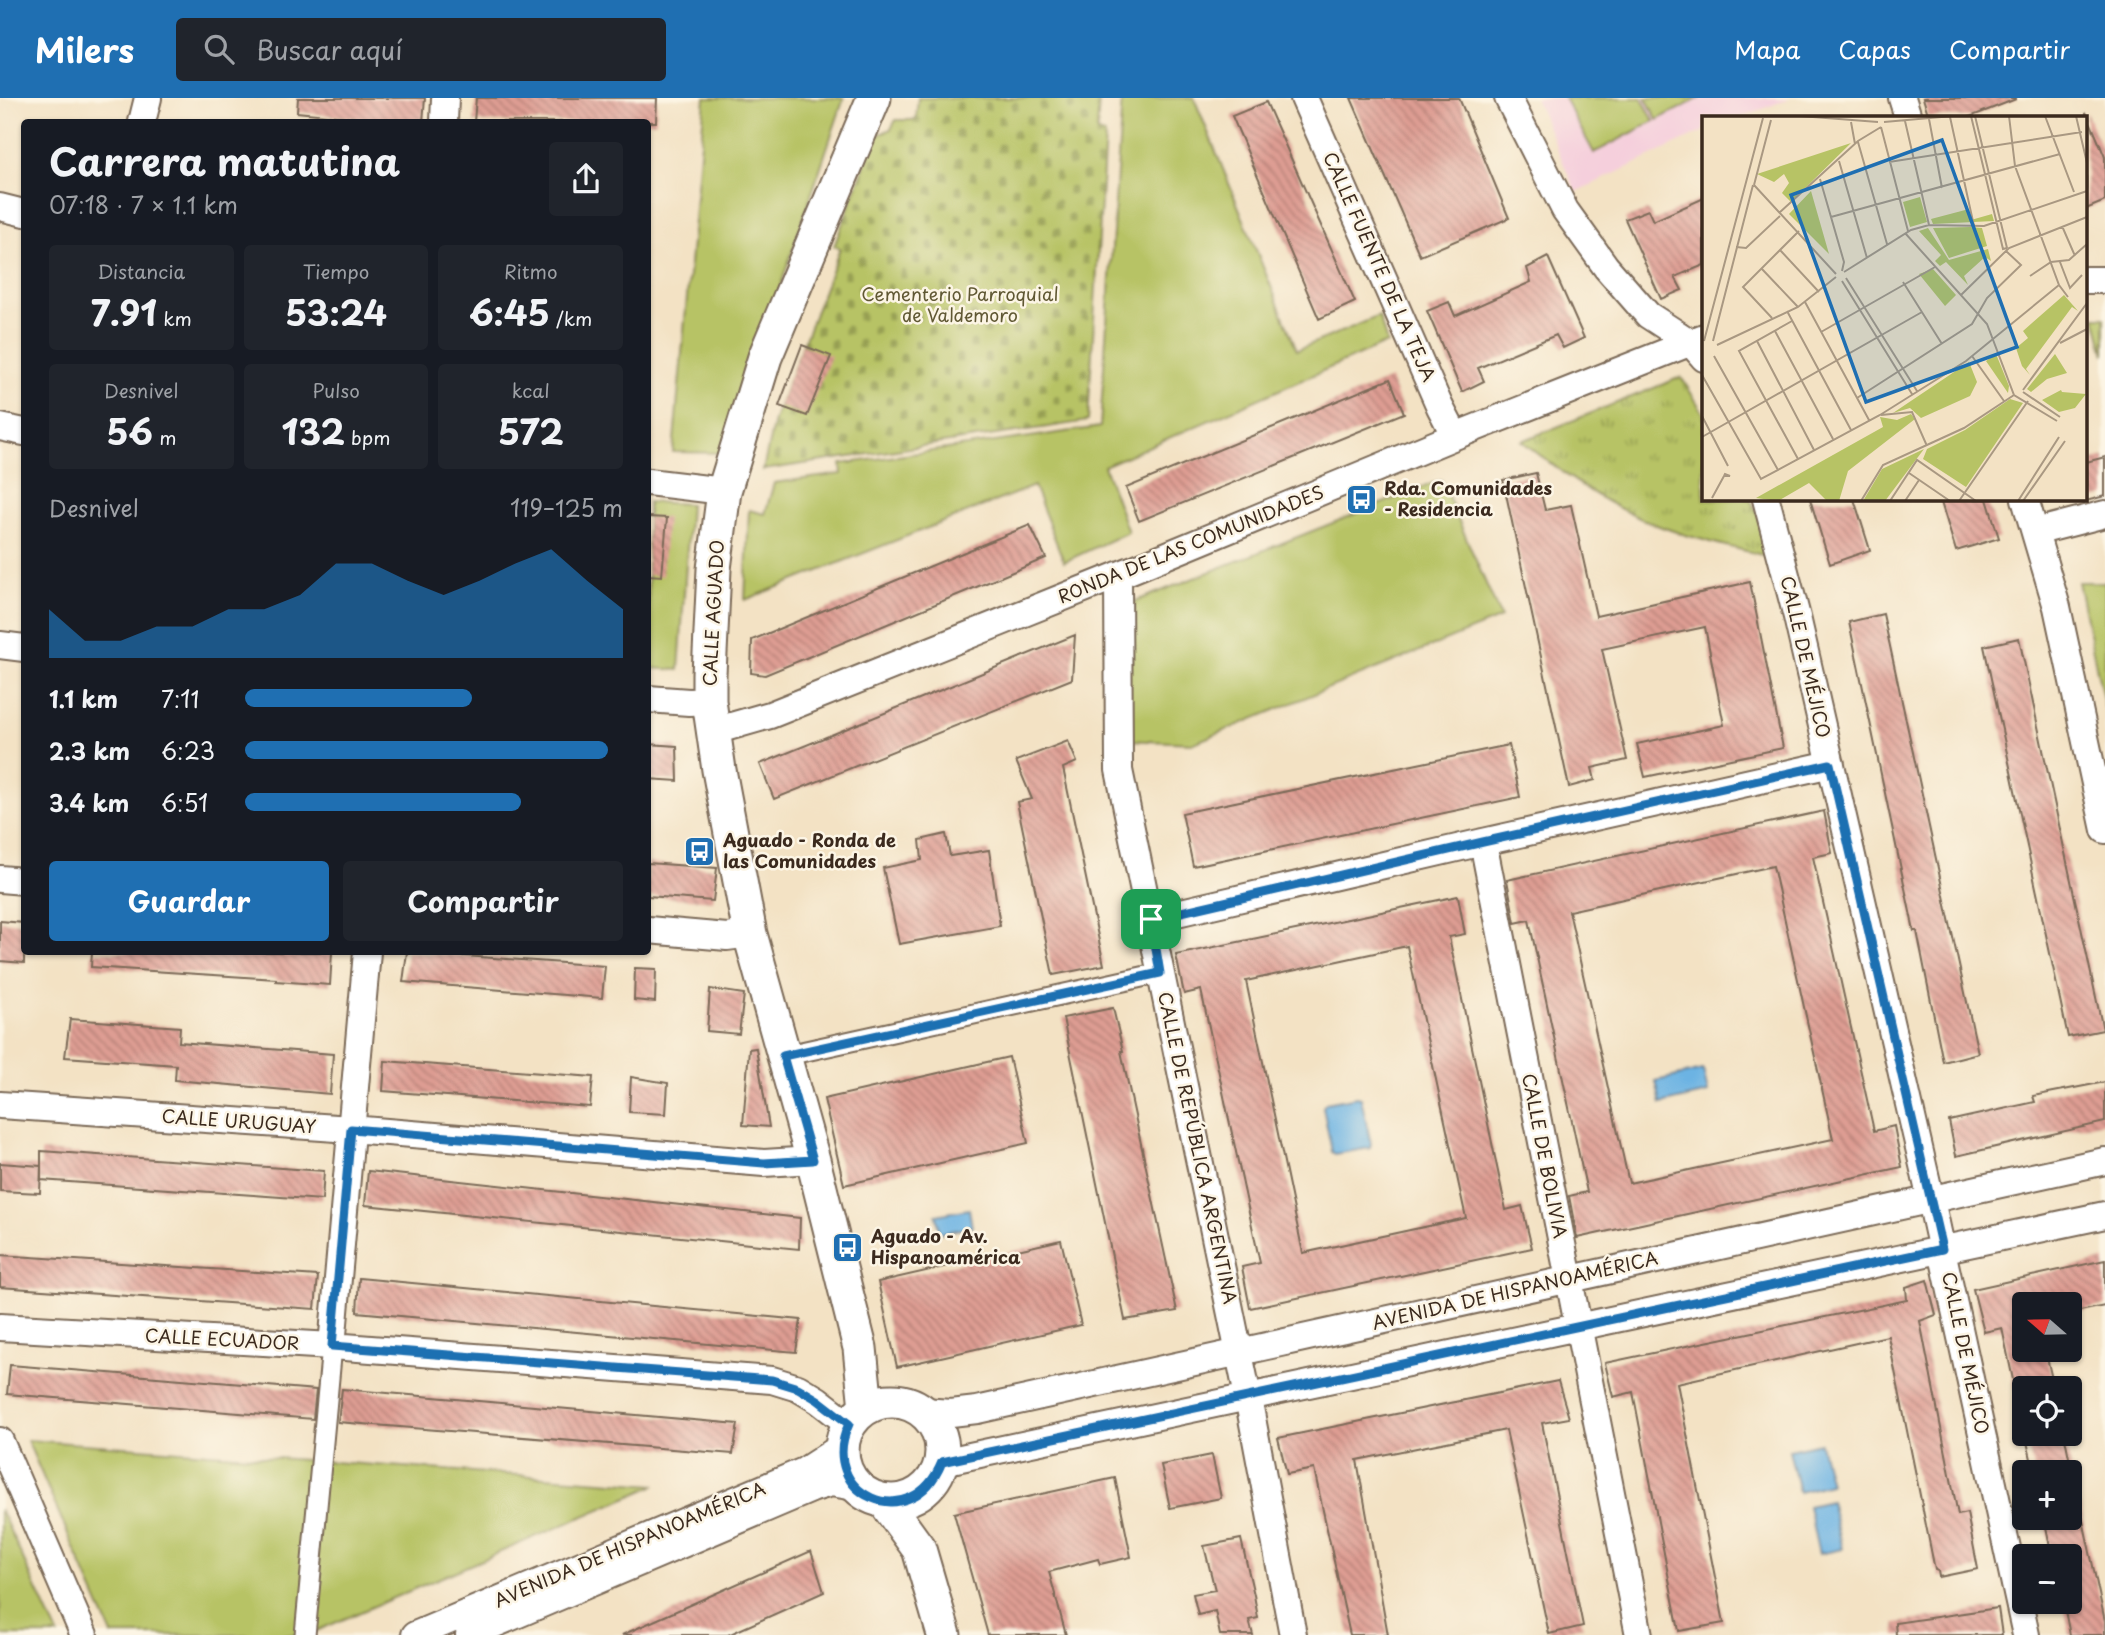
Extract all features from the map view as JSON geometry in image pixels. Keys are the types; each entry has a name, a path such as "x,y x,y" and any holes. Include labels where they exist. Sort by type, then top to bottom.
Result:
{"street":[{"path":"143,119 148,98"},
{"path":"444,119 445,98"},
{"name":"CALLE AGUADO","path":"874,98 765,357 724,491 713,580 712,716 719,770 750,934 813,1160 860,1348 880,1381 911,1406"},
{"name":"CALLE FUENTE DE LA TEJA","path":"1304,98 1455,436"},
{"path":"1508,98 1565,210 1606,267 1648,315 1700,346"},
{"path":"1902,98 1908,116"},
{"path":"0,207 21,212"},
{"name":"RONDA DE LAS COMUNIDADES","path":"651,699 689,702 712,716 770,715 1455,436 1700,346"},
{"path":"0,427 21,431"},
{"path":"651,482 724,491"},
{"name":"CALLE DE MÉJICO","path":"1766,500 1797,617 1931,1200 2026,1635"},
{"path":"2025,500 2057,607 2105,831"},
{"path":"2035,532 2105,514"},
{"name":"CALLE DE REPÚBLICA ARGENTINA","path":"1118,575 1119,770 1239,1352 1293,1635"},
{"path":"0,645 21,648"},
{"path":"1151,919 1830,764"},
{"name":"CALLE DE BOLIVIA","path":"1483,842 1639,1635"},
{"path":"0,879 21,881"},
{"path":"651,930 727,937 750,934"},
{"path":"306,1635 367,955"},
{"path":"783,1056 1160,973"},
{"name":"CALLE URUGUAY","path":"0,1105 351,1129 764,1163 813,1160"},
{"name":"AVENIDA DE HISPANOAMÉRICA","path":"911,1406 951,1413 977,1410 2105,1161"},
{"path":"919,1549 934,1475 943,1448 940,1434 933,1421 911,1406 882,1402 852,1427 842,1462 855,1487 869,1497 885,1502 900,1502 908,1499 934,1475 1248,1397 2105,1214"},
{"name":"CALLE ECUADOR","path":"0,1327 332,1346 772,1380 798,1388 852,1427"},
{"name":"CALLE AGUADO","path":"852,1427 860,1348"},
{"name":"AVENIDA DE HISPANOAMÉRICA","path":"415,1635 804,1471 852,1427"},
{"path":"0,1441 84,1635"},
{"name":"AVENIDA DE HISPANOAMÉRICA","path":"469,1635 814,1488 831,1483 855,1487"},
{"path":"885,1502 919,1549 944,1635"}],"shaded area":[{"path":"1535,98 1791,98 1744,116 1702,116 1702,132 1576,192"}],"green space":[{"path":"705,98 844,98 724,453 673,452"},
{"name":"Cementerio Parroquial de Valdemoro","path":"918,98 1099,98 1097,132 1105,134 1088,421 763,470 774,420 840,248 834,246 876,136 891,129 896,120 916,120"},
{"path":"1122,98 1194,98 1297,350 1379,316 1387,343 1104,466 1128,532 1064,562 1034,486 745,600 749,510 765,514 774,483 842,474 841,464 1100,427"},
{"path":"1564,98 1642,98 1654,121 1594,153"},
{"path":"1646,98 1700,98 1657,120"},
{"path":"2095,317 2105,317 2105,355"},
{"path":"1681,377 1702,411 1702,500 1751,500 1758,514 1766,556 1683,534 1635,516 1576,482 1522,441"},
{"path":"1441,480 1501,618 1194,743 1125,740 1126,605"},
{"path":"651,502 690,504 679,670 651,668"},
{"path":"2078,582 2105,582 2105,708 2082,600"},
{"path":"27,1440 656,1485 307,1635 112,1635"},
{"path":"0,1509 58,1635 0,1635"}],"water":[{"path":"1703,1070 1708,1093 1661,1104 1656,1081"},
{"path":"1361,1098 1370,1148 1335,1154 1332,1152 1323,1107 1326,1103"},
{"path":"969,1209 972,1227 939,1233 936,1215"},
{"path":"1820,1443 1830,1484 1799,1492 1789,1450"},
{"path":"1830,1501 1842,1549 1819,1554 1808,1506"}],"building":[{"path":"298,98 425,98 423,119 365,119 297,112"},
{"path":"476,98 657,98 656,122 651,122 651,119 474,119"},
{"path":"1351,98 1459,98 1509,218 1420,256"},
{"path":"1923,98 2016,98 1973,116 1929,116"},
{"path":"1266,102 1355,302 1319,319 1232,116"},
{"path":"2088,117 2105,157 2105,201 2088,208"},
{"path":"1702,199 1702,266 1675,277 1682,290 1661,299 1625,219 1648,210 1653,221"},
{"path":"1548,257 1584,338 1563,348 1556,335 1478,368 1484,381 1462,392 1427,311 1449,302 1455,316 1531,282 1527,268"},
{"path":"802,345 831,356 807,416 779,406"},
{"path":"1390,379 1404,413 1139,521 1126,488"},
{"path":"2105,457 2105,496 2086,501 2088,500 2088,461"},
{"path":"1536,473 1545,510 1571,505 1596,616 1750,582 1783,748 1645,777 1637,744 1724,725 1705,627 1602,649 1627,760 1592,768 1595,780 1569,787 1503,480"},
{"path":"1810,500 1854,500 1870,550 1830,564"},
{"path":"1940,500 1987,500 1999,538 1956,551"},
{"path":"651,517 667,518 662,576 651,575"},
{"path":"1030,525 1046,558 765,675 751,673 752,640"},
{"path":"1883,614 1978,1053 1943,1062 1849,622"},
{"path":"1075,635 1072,679 774,799 760,764"},
{"path":"2019,638 2103,1030 2068,1037 1984,646"},
{"path":"1068,741 1077,762 1063,768 1104,965 1053,975 1017,802 1032,799 1016,761"},
{"path":"651,744 677,746 678,781 651,779"},
{"path":"1509,745 1520,797 1193,866 1182,813"},
{"path":"1824,811 1832,853 1813,857 1874,1131 1894,1126 1902,1167 1577,1238 1569,1196 1587,1192 1529,920 1515,923 1507,880","holes":["1773,866 1833,1139 1629,1183 1569,911"]},
{"path":"946,834 950,856 989,850 1000,926 899,944 883,868 922,860 920,840"},
{"path":"651,863 717,868 713,901 651,896"},
{"path":"1458,896 1465,934 1449,937 1506,1210 1522,1206 1532,1248 1250,1308 1242,1267 1260,1263 1201,990 1184,994 1176,955","holes":["1407,946 1466,1218 1303,1253 1246,981"]},
{"path":"0,921 21,923 21,955 24,955 24,963 0,961"},
{"path":"92,955 332,955 330,985 91,967"},
{"path":"407,955 449,955 605,966 602,998 403,982"},
{"path":"635,968 656,969 655,1002 634,1000"},
{"path":"710,989 744,994 739,1034 707,1031"},
{"path":"1113,1008 1177,1311 1125,1320 1063,1018"},
{"path":"70,1019 180,1027 179,1042 333,1054 330,1094 175,1080 176,1065 65,1057"},
{"path":"756,1048 769,1127 743,1125 749,1049"},
{"path":"1009,1057 1028,1143 844,1185 824,1099"},
{"path":"385,1061 593,1077 590,1107 383,1091"},
{"path":"631,1077 668,1083 666,1114 629,1112"},
{"path":"2105,1082 2105,1122 1956,1156 1949,1121 2035,1102 2033,1096"},
{"path":"41,1151 324,1171 322,1200 41,1180"},
{"path":"0,1163 41,1166 40,1193 0,1191"},
{"path":"368,1171 800,1218 799,1249 365,1205"},
{"path":"1061,1240 1081,1325 897,1367 878,1282"},
{"path":"0,1255 318,1276 315,1309 0,1287"},
{"path":"2105,1260 2105,1306 2082,1311 2082,1292 2012,1292 2012,1362 2048,1362 2051,1376 2012,1376 2002,1328 1984,1332 1973,1289"},
{"path":"359,1278 801,1320 796,1352 357,1312"},
{"path":"1927,1280 1936,1315 1920,1321 1958,1515 1967,1513 1978,1569 1939,1577 1938,1571 1935,1570 1888,1336 1677,1383 1724,1623 1679,1631 1633,1392 1613,1397 1605,1363 1907,1300 1906,1287"},
{"path":"10,1365 316,1390 313,1419 7,1394"},
{"path":"1558,1381 1569,1418 1542,1423 1583,1626 1549,1634 1506,1430 1357,1460 1388,1635 1350,1635 1314,1469 1287,1474 1278,1438"},
{"path":"342,1389 738,1424 733,1454 338,1422"},
{"path":"2028,1446 2067,1446 2070,1460 2031,1460"},
{"path":"1212,1455 1221,1498 1170,1508 1161,1465"},
{"path":"1115,1478 1131,1557 1100,1564 1098,1559 1049,1572 1066,1635 988,1635 954,1513"},
{"path":"2082,1516 2105,1621 2105,1635 2070,1635 2066,1614 2082,1614 2082,1544 2050,1544 2047,1530 2082,1530"},
{"path":"1241,1539 1258,1618 1249,1620 1253,1635 1220,1635 1215,1611 1198,1615 1193,1594 1215,1590 1204,1546"},
{"path":"811,1551 824,1592 728,1635 622,1635"},
{"path":"1998,1608 2002,1635 1896,1635 1895,1623"}],"place":[{"name":"Rda. Comunidades - Residencia","path":"1361,499"},
{"name":"Aguado - Ronda de las Comunidades","path":"700,851"},
{"name":"Aguado - Av. Hispanoamérica","path":"848,1247"}],"route":[{"path":"1830,764 1942,1249 942,1462 927,1488 915,1497 900,1502 885,1502 869,1497 855,1487 847,1475 842,1462 841,1447 849,1424 798,1388 772,1380 332,1346 351,1129 764,1163 813,1160 783,1056 1160,973 1151,919 1830,764"}]}
